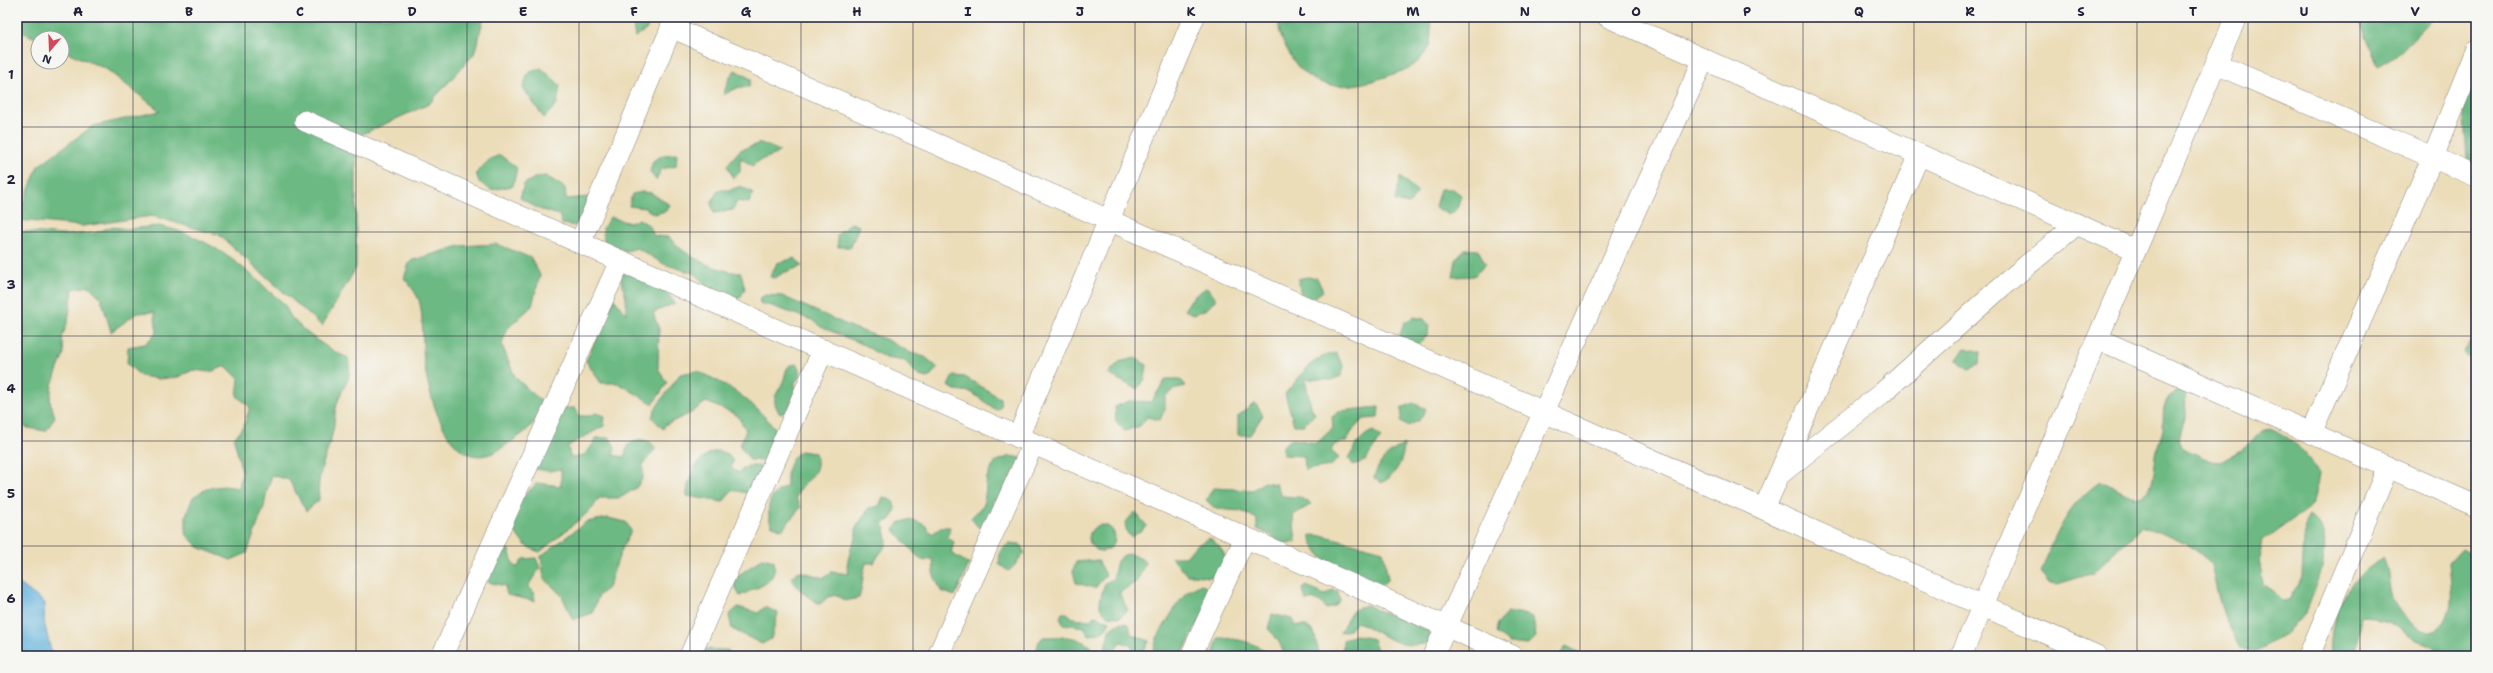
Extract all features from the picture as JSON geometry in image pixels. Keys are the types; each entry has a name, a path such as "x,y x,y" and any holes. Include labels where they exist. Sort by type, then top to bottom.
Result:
{"street":[{"path":"938,656 1026,440 1109,220 1194,17"},
{"path":"1608,17 2135,250"},
{"path":"1961,656 2236,17"},
{"path":"580,243 674,22 1109,220 2097,656"},
{"path":"2311,433 2433,157 2476,51"},
{"path":"1433,656 1704,59"},
{"path":"2216,64 2476,176"},
{"path":"305,121 1446,627 1477,649 1513,656"},
{"path":"1764,509 1919,155"},
{"path":"1780,474 1881,394 2001,287 2077,224"},
{"path":"442,656 620,261"},
{"path":"2098,339 2476,506"},
{"path":"690,656 823,350"},
{"path":"2308,656 2388,467"},
{"path":"1191,656 1245,538"}],"green space":[{"path":"17,17 484,17 474,54 429,104 356,137 356,268 322,326 219,235 152,216 83,226 17,220 38,166 93,126 160,111 106,69 70,53 70,30 30,30 30,36 17,30"},
{"path":"636,17 648,17 650,22 646,30 635,37 632,21"},
{"path":"1279,17 1430,17 1431,29 1429,47 1415,64 1405,70 1373,81 1344,86 1331,85 1318,81 1307,75 1297,65 1282,39 1279,27"},
{"path":"2358,17 2434,17 2395,57 2378,66"},
{"path":"2476,54 2476,177 2468,170 2462,94"},
{"path":"541,68 560,85 557,104 544,118 523,88 528,73"},
{"path":"735,70 751,79 749,87 739,87 723,95 729,79"},
{"path":"761,143 780,151 759,161 753,166 740,158 740,172 733,178 727,165 740,150"},
{"path":"677,154 676,166 661,169 656,180 650,172 653,161 663,155"},
{"path":"500,155 517,168 513,186 491,190 479,182 476,173 490,159"},
{"path":"546,176 565,188 566,199 589,197 576,226 562,224 559,215 539,209 520,198 524,184 536,177"},
{"path":"1400,177 1418,192 1409,204 1395,201"},
{"path":"741,186 753,193 749,203 737,201 733,210 714,213 711,203 718,190 730,190"},
{"path":"1440,189 1453,189 1461,195 1457,209 1449,215 1435,207"},
{"path":"642,192 651,193 670,205 666,211 654,214 645,208 629,206 632,194"},
{"path":"610,217 630,223 639,219 650,226 654,236 669,237 683,251 692,257 711,266 731,272 741,273 745,289 740,298 723,299 711,292 696,274 664,264 637,248 626,251 604,242 603,228"},
{"path":"851,223 859,226 851,247 838,247 837,235"},
{"path":"159,226 191,236 233,260 282,302 291,317 310,335 325,346 348,358 350,371 349,376 337,405 334,427 320,474 318,491 319,500 306,511 289,480 272,475 267,490 264,507 247,553 231,560 198,547 186,534 186,515 193,497 208,488 224,486 239,488 242,472 234,439 244,425 250,407 237,396 239,379 226,366 210,372 193,370 178,377 158,379 141,376 127,364 128,347 145,344 157,332 154,312 137,313 111,332 101,298 89,286 73,289 68,321 62,337 64,353 52,385 50,401 55,417 46,431 28,428 17,422 17,231 63,235 95,233 111,227 127,229"},
{"path":"497,244 531,258 540,275 532,306 506,330 502,345 515,377 543,403 534,422 521,435 493,453 475,456 462,450 451,439 435,408 424,362 420,304 412,288 404,278 410,261 460,246"},
{"path":"1465,249 1478,250 1486,264 1474,276 1453,277 1456,260"},
{"path":"795,258 802,266 783,273 775,278 770,277 777,263"},
{"path":"620,273 652,281 663,289 675,303 653,313 659,329 658,369 667,383 653,404 618,383 601,383 586,361 614,299 626,314 626,298"},
{"path":"1307,277 1317,278 1323,291 1311,300 1301,295 1298,279"},
{"path":"1207,287 1216,299 1207,309 1194,314 1184,310 1193,297"},
{"path":"765,295 782,296 854,328 885,339 911,353 925,357 938,368 928,378 919,376 905,361 885,358 864,345 821,327 812,320 769,305 761,305 759,299"},
{"path":"1414,317 1424,319 1429,325 1428,334 1419,344 1405,346 1399,338 1404,323"},
{"path":"2476,339 2476,363 2464,354 2470,343"},
{"path":"1965,348 1981,352 1980,365 1969,369 1956,361"},
{"path":"1336,353 1344,367 1341,376 1331,380 1305,379 1311,407 1315,414 1304,425 1294,425 1285,394 1301,374 1313,363 1320,358"},
{"path":"1135,358 1147,365 1145,379 1137,389 1108,374 1119,362"},
{"path":"797,364 801,375 795,382 795,391 788,411 780,414 775,404 776,396 784,379 787,368 790,365"},
{"path":"697,371 731,388 757,409 775,428 774,446 768,462 750,460 740,446 746,430 737,415 706,402 691,413 665,425 663,429 652,417 661,400 680,374"},
{"path":"953,376 965,377 1000,398 1001,406 996,410 971,392 955,390 948,386"},
{"path":"1166,379 1180,379 1186,386 1177,388 1165,396 1165,409 1160,420 1147,417 1140,426 1125,431 1116,421 1115,407 1129,401 1151,402"},
{"path":"2185,388 2186,414 2179,439 2182,447 2211,461 2221,462 2243,449 2262,431 2270,428 2285,436 2299,447 2305,453 2319,474 2315,498 2311,506 2263,541 2259,558 2263,584 2282,600 2290,599 2302,576 2305,523 2309,516 2318,523 2323,534 2325,548 2323,563 2314,594 2302,616 2294,625 2276,639 2255,651 2242,649 2237,643 2222,609 2211,565 2204,557 2188,545 2141,526 2135,535 2122,544 2094,573 2057,584 2048,582 2041,573 2057,534 2070,511 2100,482 2135,497 2145,494 2149,489 2163,429 2165,405 2172,394"},
{"path":"1255,403 1263,415 1250,435 1238,435 1238,416"},
{"path":"1413,403 1426,409 1419,420 1407,426 1401,422 1402,408"},
{"path":"1379,407 1378,418 1363,419 1352,431 1347,441 1334,445 1331,451 1339,458 1331,466 1305,470 1304,456 1283,455 1283,446 1292,439 1317,443 1333,428 1332,417 1340,411"},
{"path":"564,408 575,408 580,416 589,416 596,413 605,416 604,426 568,446 570,457 580,457 586,453 596,438 610,438 615,447 613,455 624,457 628,445 640,439 650,442 656,448 643,464 643,478 636,488 620,498 599,498 592,509 540,552 528,547 520,540 508,518 519,501 537,483 561,486 561,469 549,471 535,469"},
{"path":"1373,431 1381,437 1365,461 1353,465 1349,458 1354,449 1365,436"},
{"path":"1404,445 1402,457 1395,472 1382,483 1374,478 1381,462 1394,450"},
{"path":"719,451 727,454 733,461 731,468 738,473 748,466 759,466 763,471 747,493 732,490 723,502 687,496 689,481 695,467 705,456"},
{"path":"800,451 815,453 817,467 802,487 796,498 801,507 782,530 771,525 769,518 770,502 776,493 787,486 787,476 790,463"},
{"path":"1010,456 1021,458 1001,498 992,501 995,513 986,528 978,527 971,518 984,504 987,477 995,462"},
{"path":"1264,482 1276,484 1282,496 1299,497 1312,504 1293,515 1296,542 1281,545 1271,535 1257,529 1257,519 1241,511 1216,509 1206,500 1213,488 1253,490"},
{"path":"883,497 893,501 896,511 889,520 883,523 887,542 874,563 866,563 859,598 845,601 836,595 828,597 820,604 807,596 797,586 791,577 799,571 824,578 831,572 849,574 847,565 851,548 856,539 856,528 869,508 879,506"},
{"path":"1135,512 1147,526 1132,537 1127,533 1125,523"},
{"path":"608,518 626,522 631,531 621,551 608,588 599,595 592,613 573,620 562,596 544,578 541,556 586,522"},
{"path":"911,519 925,525 932,534 942,527 950,527 948,538 954,542 951,553 969,564 955,596 941,591 933,573 934,564 932,558 925,561 920,559 894,530 899,523"},
{"path":"1102,525 1111,529 1115,538 1111,547 1102,551 1093,547 1089,538 1093,529"},
{"path":"1310,535 1325,536 1383,551 1388,579 1380,587 1337,569 1320,556 1314,547"},
{"path":"1210,538 1219,546 1224,555 1225,564 1222,575 1209,577 1187,575 1171,557 1186,557 1195,546"},
{"path":"1009,543 1020,544 1025,554 1008,571 999,564 1000,551"},
{"path":"500,545 509,550 514,566 518,567 523,559 536,558 540,568 528,586 534,592 535,601 507,595 505,586 488,582 488,571"},
{"path":"2462,548 2469,552 2476,566 2476,656 2453,656 2417,640 2391,623 2374,618 2361,617 2355,656 2331,656 2333,626 2342,599 2359,576 2383,559 2393,601 2403,615 2417,628 2425,631 2433,631 2440,627 2445,620 2451,602 2449,562"},
{"path":"1130,554 1146,561 1137,581 1119,593 1128,610 1120,617 1108,616 1100,608 1100,600 1105,583 1113,579 1117,561 1124,555"},
{"path":"763,558 774,561 773,575 765,584 740,596 733,584 739,575"},
{"path":"1098,560 1106,575 1095,588 1076,583 1073,571 1076,562"},
{"path":"1201,584 1215,593 1181,656 1152,656 1157,638 1176,606 1187,592"},
{"path":"1307,586 1324,595 1333,590 1338,591 1340,600 1335,606 1326,609 1318,600 1306,601 1303,589"},
{"path":"1365,605 1429,631 1430,642 1419,645 1400,643 1391,640 1357,622 1349,630 1340,632 1352,611"},
{"path":"738,607 758,613 765,607 778,613 771,639 762,644 732,629 729,615"},
{"path":"1062,613 1067,613 1073,618 1090,620 1094,616 1110,621 1107,627 1102,631 1088,635 1084,627 1063,624 1060,618"},
{"path":"1507,613 1519,613 1533,617 1536,637 1528,645 1509,643 1496,633 1498,623"},
{"path":"1272,614 1292,619 1295,626 1306,626 1314,632 1319,654 1316,656 1284,656 1278,641 1268,629"},
{"path":"1120,623 1129,624 1131,634 1149,641 1145,650 1135,652 1129,644 1120,642 1116,648 1105,649 1109,630"},
{"path":"1355,635 1373,639 1379,656 1338,656 1343,648 1343,640"},
{"path":"1043,637 1067,637 1081,640 1098,656 1035,656 1039,641"},
{"path":"1218,638 1251,643 1268,653 1267,656 1213,656"},
{"path":"1566,646 1578,652 1580,656 1559,656"},
{"path":"705,649 728,650 731,656 703,656"}],"water":[{"path":"17,582 45,603 44,621 52,656 17,656"}]}
